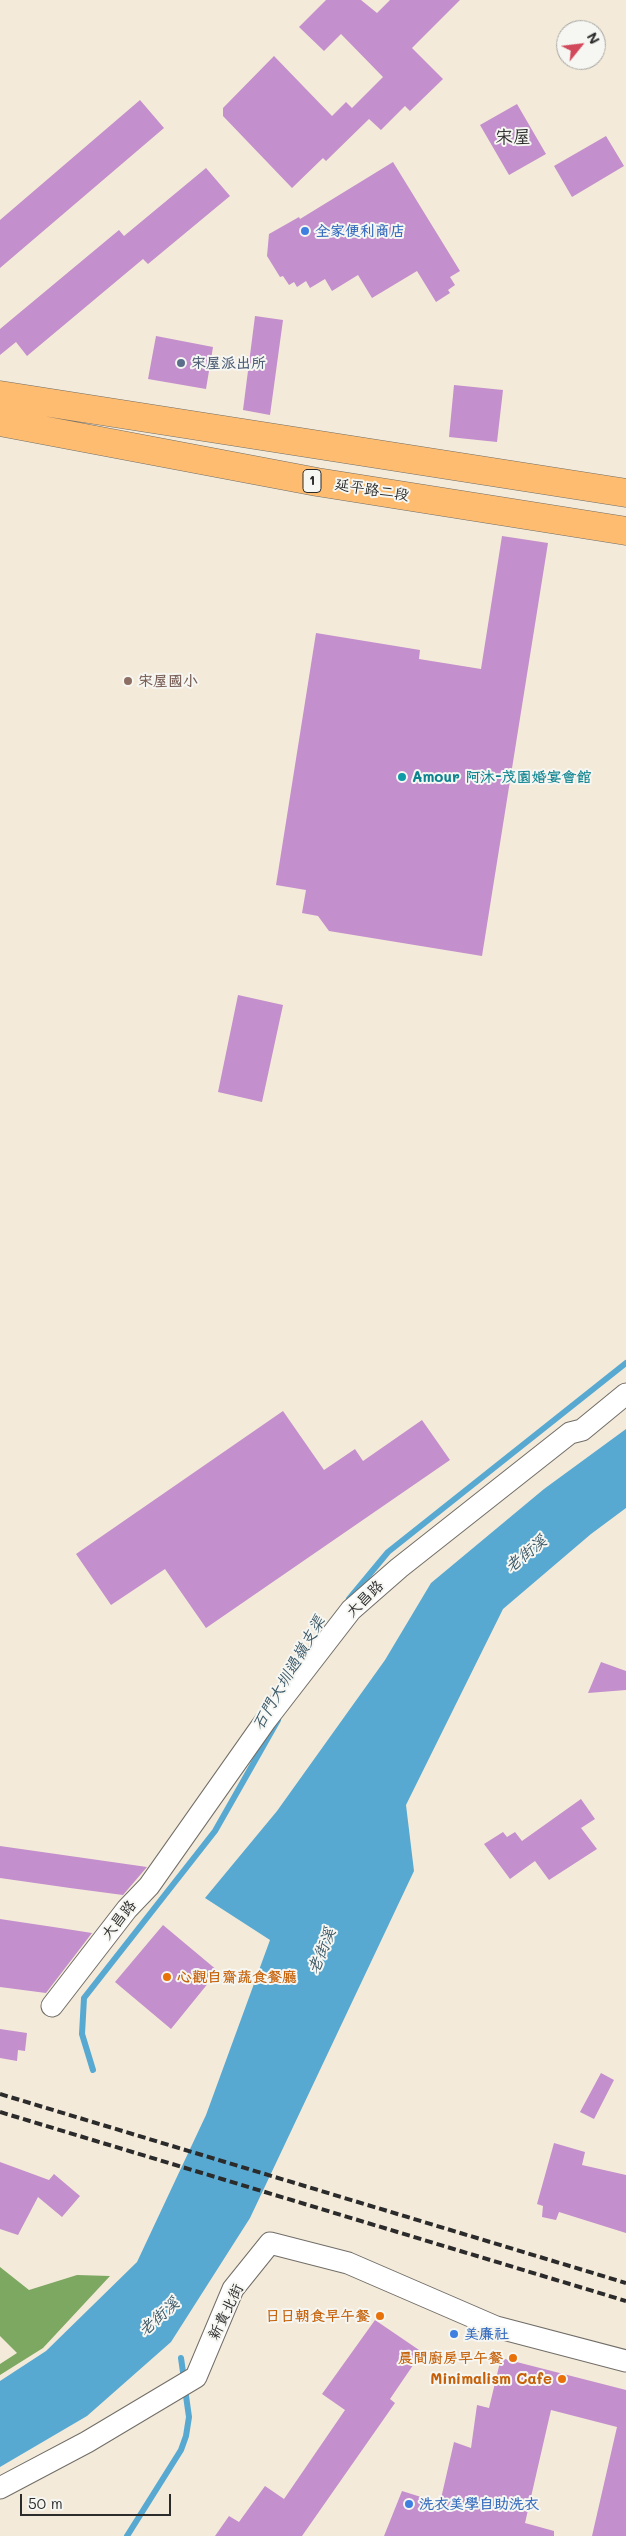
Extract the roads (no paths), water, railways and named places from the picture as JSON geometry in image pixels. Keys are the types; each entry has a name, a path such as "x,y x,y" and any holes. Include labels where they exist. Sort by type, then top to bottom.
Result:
{"main road":[{"path":"0,395 626,493"},
{"name":"延平路二段","path":"0,422 317,482 626,531"}],"street":[{"name":"大昌路","path":"52,2006 127,1909 149,1886 264,1725 351,1610 399,1568 570,1432 582,1430 626,1394"},
{"name":"新貴北街","path":"0,2488 175,2391 196,2377 233,2288 270,2243 348,2264 496,2327 626,2361"}],"water":[{"name":"老街溪","path":"626,1429 626,1508 591,1534 503,1609 406,1805 414,1871 250,2218 171,2342 87,2416 0,2467 0,2381 46,2351 137,2262 206,2115 270,1940 205,1898 277,1811 385,1660 431,1583 544,1489"}],"waterway":[{"name":"石門大圳過嶺支渠","path":"349,1599 388,1552 626,1363"},
{"name":"石門大圳過嶺支渠","path":"93,2070 82,2034 84,1998 215,1831 278,1720"},
{"name":"石門大圳過嶺支渠","path":"181,2358 184,2379"},
{"name":"石門大圳過嶺支渠","path":"127,2536 181,2450 186,2436 189,2417 185,2389"}],"railway":[{"path":"0,2094 626,2283"},
{"path":"0,2112 626,2301"}],"place":[{"name":"全家便利商店","path":"305,231"},
{"name":"宋屋派出所","path":"181,363"},
{"name":"宋屋國小","path":"128,681"},
{"name":"Amour 阿沐-茂園婚宴會館","path":"402,777"},
{"name":"心觀自齋蔬食餐廳","path":"167,1977"},
{"name":"日日朝食早午餐","path":"380,2316"},
{"name":"美廉社","path":"454,2334"},
{"name":"晨間廚房早午餐","path":"513,2358"},
{"name":"Minimalism Cafe","path":"562,2379"},
{"name":"洗衣美學自助洗衣","path":"409,2504"}],"district":[{"name":"宋屋","path":"513,137"}]}
